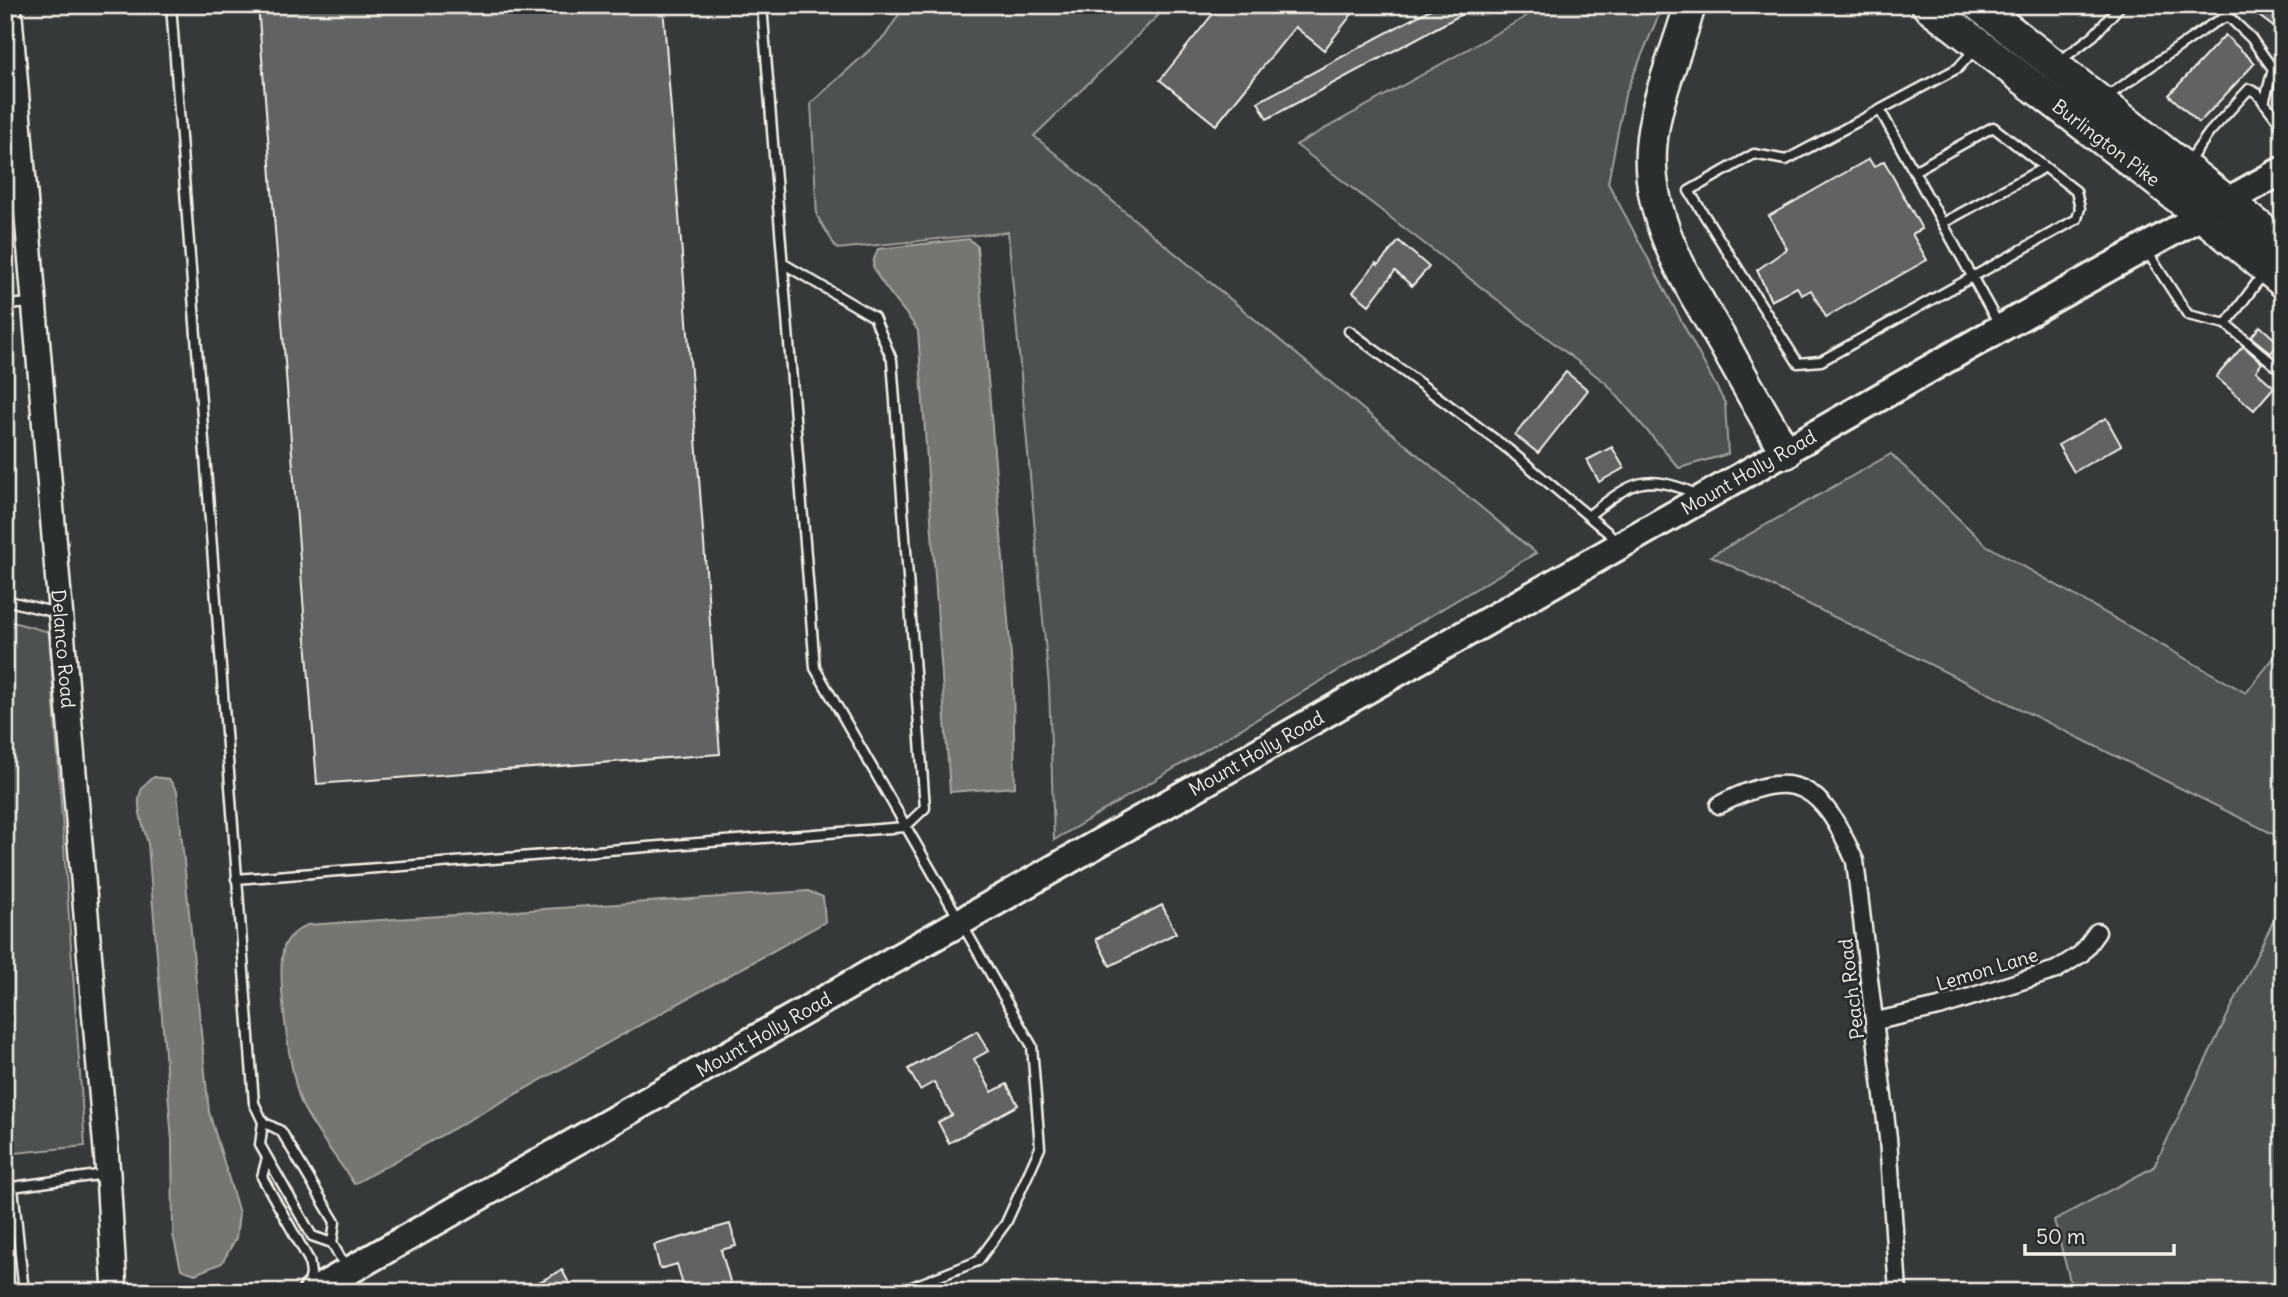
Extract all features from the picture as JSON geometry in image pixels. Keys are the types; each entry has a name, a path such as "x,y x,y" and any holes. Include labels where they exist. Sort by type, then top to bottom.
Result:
{"highway":[{"path":"1690,5 1658,113 1651,146 1650,179 1668,242 1786,453"},
{"name":"Burlington Pike","path":"1927,5 2202,216 2275,276"},
{"name":"Burlington Pike","path":"1998,11 2055,65 2283,245"}],"main road":[{"name":"Mount Holly Road","path":"309,1292 1786,453 2001,328 2231,202 2283,170"}],"street":[{"name":"Delanco Road","path":"9,5 108,1174 115,1292"},
{"name":"Peach Road","path":"1719,805 1759,786 1775,783 1792,785 1824,804 1836,821 1855,861 1876,1021 1895,1222 1898,1292"},
{"name":"Lemon Lane","path":"1876,1021 1939,1007 2056,970 2081,954 2097,932"}],"lane":[{"path":"171,5 254,1104 263,1122 260,1145 267,1158 312,1236 332,1243"},
{"path":"762,5 815,668 1032,1046 1041,1148 1006,1223 978,1261 900,1292"},
{"path":"2055,65 2095,35 2121,5"},
{"path":"2102,101 2212,24 2228,16 2251,38 2273,69 2264,103"},
{"path":"1914,171 1993,127 2076,191 2080,208 2077,219 1821,362 1798,363 1689,191 1754,155 1786,160 1881,112 1958,68 1978,45"},
{"path":"2186,167 2209,133 2249,89 2279,116 2283,128"},
{"path":"1881,112 2001,328"},
{"path":"1943,223 2045,167"},
{"path":"2145,248 2188,315 2226,324 2283,372"},
{"path":"236,879 905,827 925,808 892,360 874,317 783,264"},
{"path":"2226,324 2275,276"},
{"path":"5,305 34,302"},
{"path":"1349,331 1508,449 1623,545"},
{"path":"1588,516 1627,486 1646,480 1669,483 1705,499"},
{"path":"5,600 61,614"},
{"path":"263,1122 281,1132 335,1222 332,1243 348,1271"},
{"path":"267,1158 262,1177 309,1260 309,1292"},
{"path":"24,1292 9,1188 108,1174"}],"shaded area":[{"path":"905,5 1169,5 1034,136 1536,553 1054,840 1049,686 1008,232 837,249 817,216 811,103 885,36"},
{"path":"1541,5 1663,5 1625,95 1608,183 1725,403 1728,454 1679,468 1607,384 1296,145 1522,19"},
{"path":"969,239 977,246 1013,680 1015,787 950,792 918,331 880,279 873,265 878,249"},
{"path":"1891,454 1986,545 2246,693 2283,646 2283,839 1711,556"},
{"path":"5,620 49,632 85,1146 5,1154"},
{"path":"154,777 169,779 177,791 209,1112 239,1213 236,1238 222,1263 195,1274 181,1269 173,1235 172,1141 148,844 139,807 141,790"},
{"path":"808,891 823,897 825,922 354,1184 303,1107 293,1075 286,1027 282,961 288,940 307,925"},
{"path":"2283,901 2283,1292 2073,1292 2054,1220 2154,1167"}],"building":[{"path":"258,5 663,5 720,754 317,784"},
{"path":"1220,5 1359,5 1324,50 1295,27 1216,125 1160,80"},
{"path":"1438,5 1479,5 1267,119 1258,102"},
{"path":"2268,5 2283,5 2283,34 2259,16"},
{"path":"2225,35 2255,63 2199,123 2169,95"},
{"path":"1869,159 1874,167 1884,161 1922,229 1912,234 1927,260 1826,317 1811,290 1802,295 1797,287 1771,301 1757,270 1787,249 1769,216"},
{"path":"1399,241 1429,267 1412,286 1395,271 1369,305 1353,292 1376,263 1378,265"},
{"path":"2260,326 2279,343 2271,353 2251,337"},
{"path":"2243,346 2262,363 2256,371 2274,387 2254,410 2216,377"},
{"path":"1566,372 1588,390 1538,453 1515,435"},
{"path":"2106,418 2121,445 2074,472 2058,445"},
{"path":"1612,447 1624,468 1599,482 1587,460"},
{"path":"1162,905 1176,933 1110,966 1096,939"},
{"path":"977,1031 988,1051 974,1059 992,1092 1007,1084 1018,1105 949,1143 938,1122 952,1115 934,1082 920,1090 908,1069"},
{"path":"730,1224 736,1246 721,1250 733,1292 685,1292 677,1264 660,1269 654,1245"},
{"path":"562,1270 574,1292 520,1292"}]}
